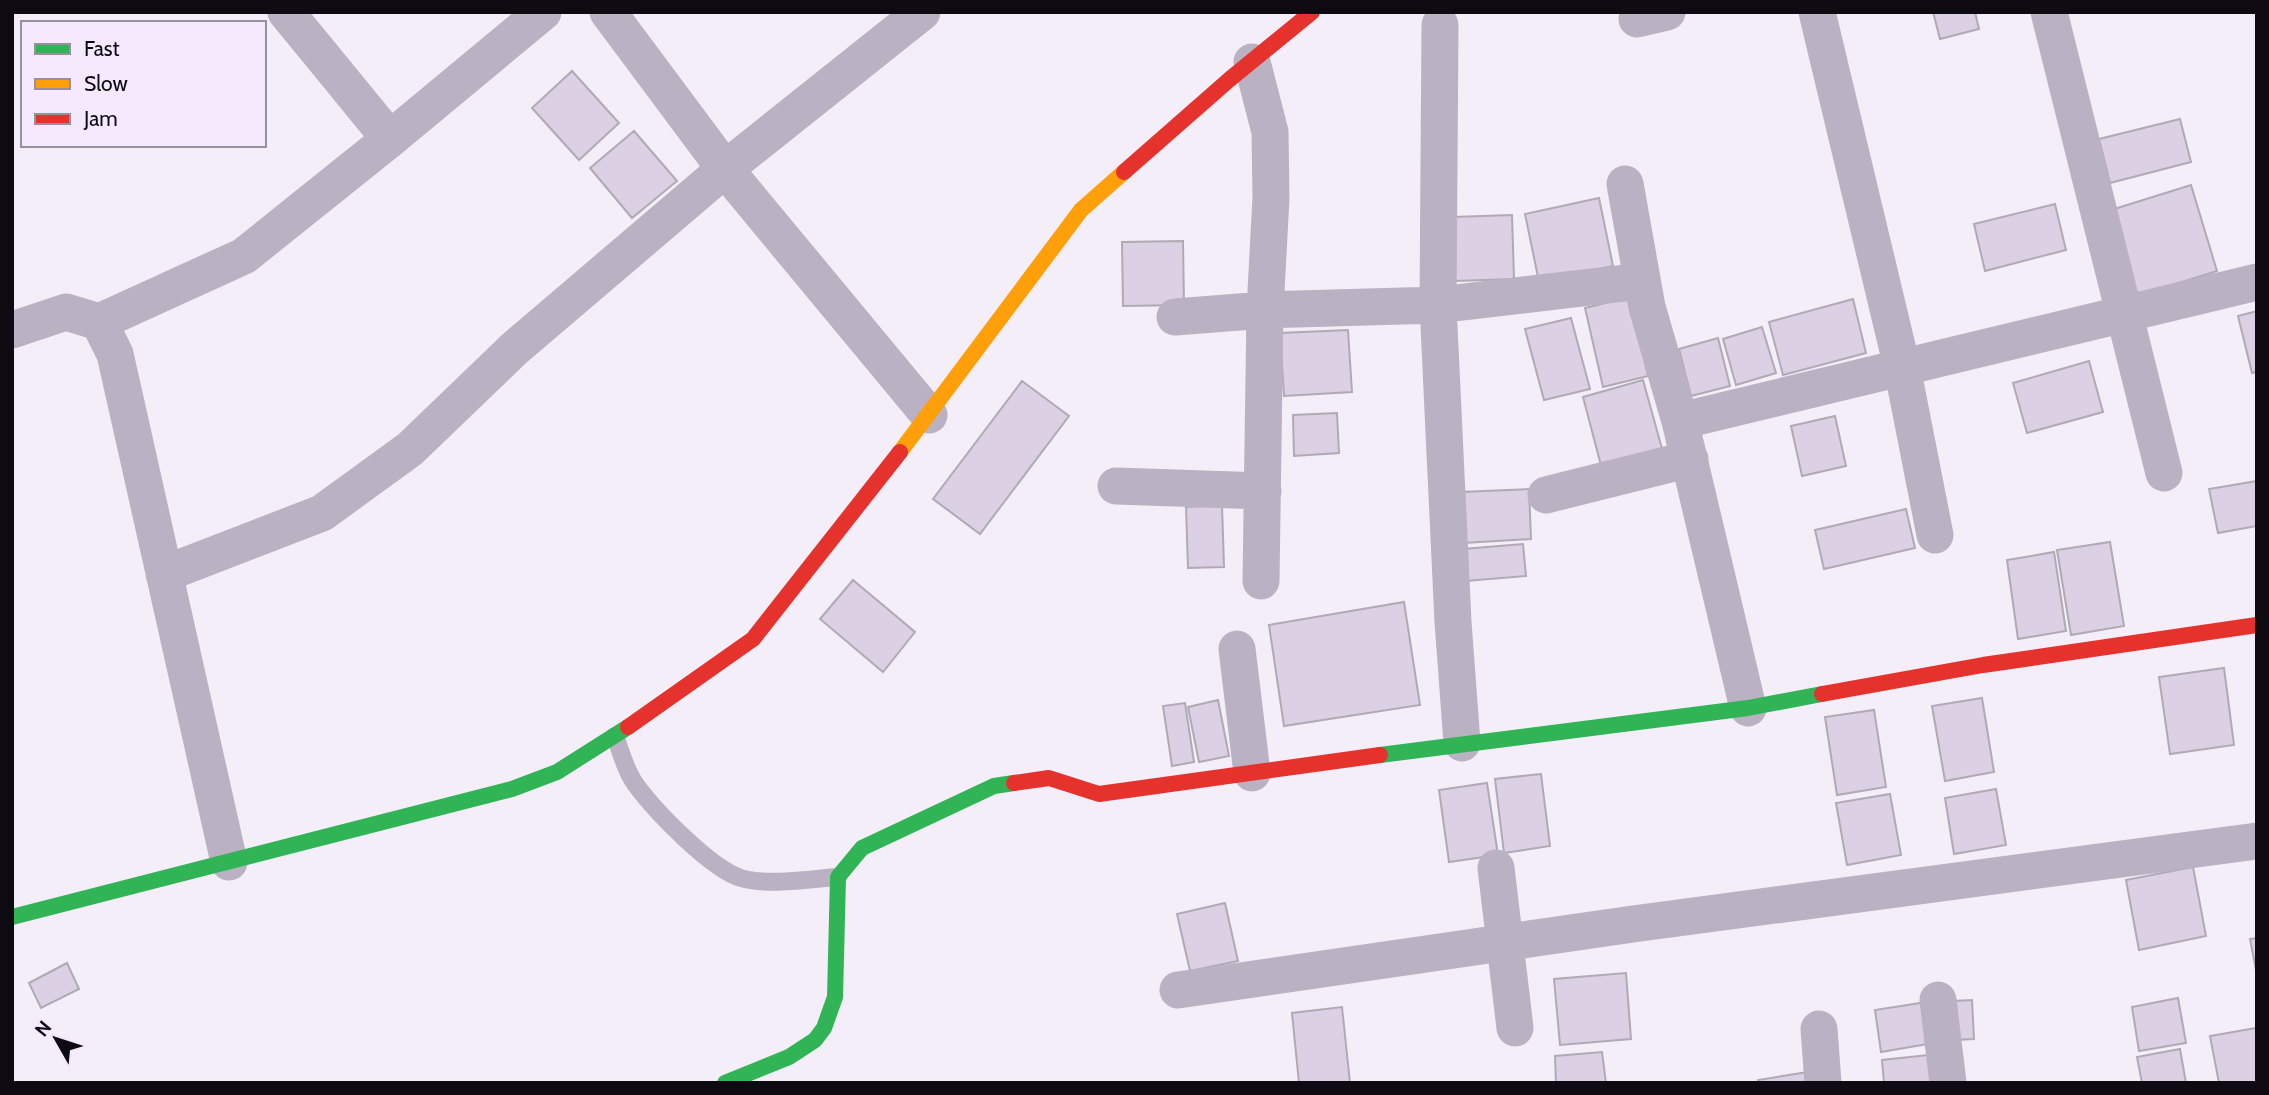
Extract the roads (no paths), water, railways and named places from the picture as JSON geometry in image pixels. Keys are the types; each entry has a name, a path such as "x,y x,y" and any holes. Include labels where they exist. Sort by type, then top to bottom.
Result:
{"street":[{"path":"286,12 390,139"},
{"path":"12,331 66,312 99,322 244,256 543,12"},
{"path":"608,12 725,169 929,415"},
{"path":"164,574 322,513 410,449 514,349 725,169 922,12"},
{"path":"12,917 512,789 557,772 615,736 752,639 929,415 1081,210 1312,12"},
{"path":"1817,12 1902,367 1935,535"},
{"path":"2049,12 2164,473"},
{"path":"1440,25 1438,305 1453,622 1462,743"},
{"path":"1252,62 1270,132 1271,198 1265,310 1261,581"},
{"path":"1625,184 1642,281 1680,421 1748,708"},
{"path":"1175,317 1265,310 1438,305 1642,281"},
{"path":"1680,421 2257,282"},
{"path":"99,322 115,354 229,862"},
{"path":"1546,495 1689,459"},
{"path":"1116,486 1263,491"},
{"path":"725,1083 789,1057 816,1040 824,1028 835,998 838,877 862,848 994,786 1049,778 1099,794 1462,743 1748,708 1983,665 2257,625"},
{"path":"1237,649 1252,773"},
{"path":"1178,990 1647,922 2257,841"},
{"path":"1496,868 1515,1028"},
{"path":"1938,1000 1948,1083"},
{"path":"1819,1029 1823,1083"}],"lane":[{"path":"615,736 635,784 667,821 719,865 741,878 776,881 838,877"}]}
